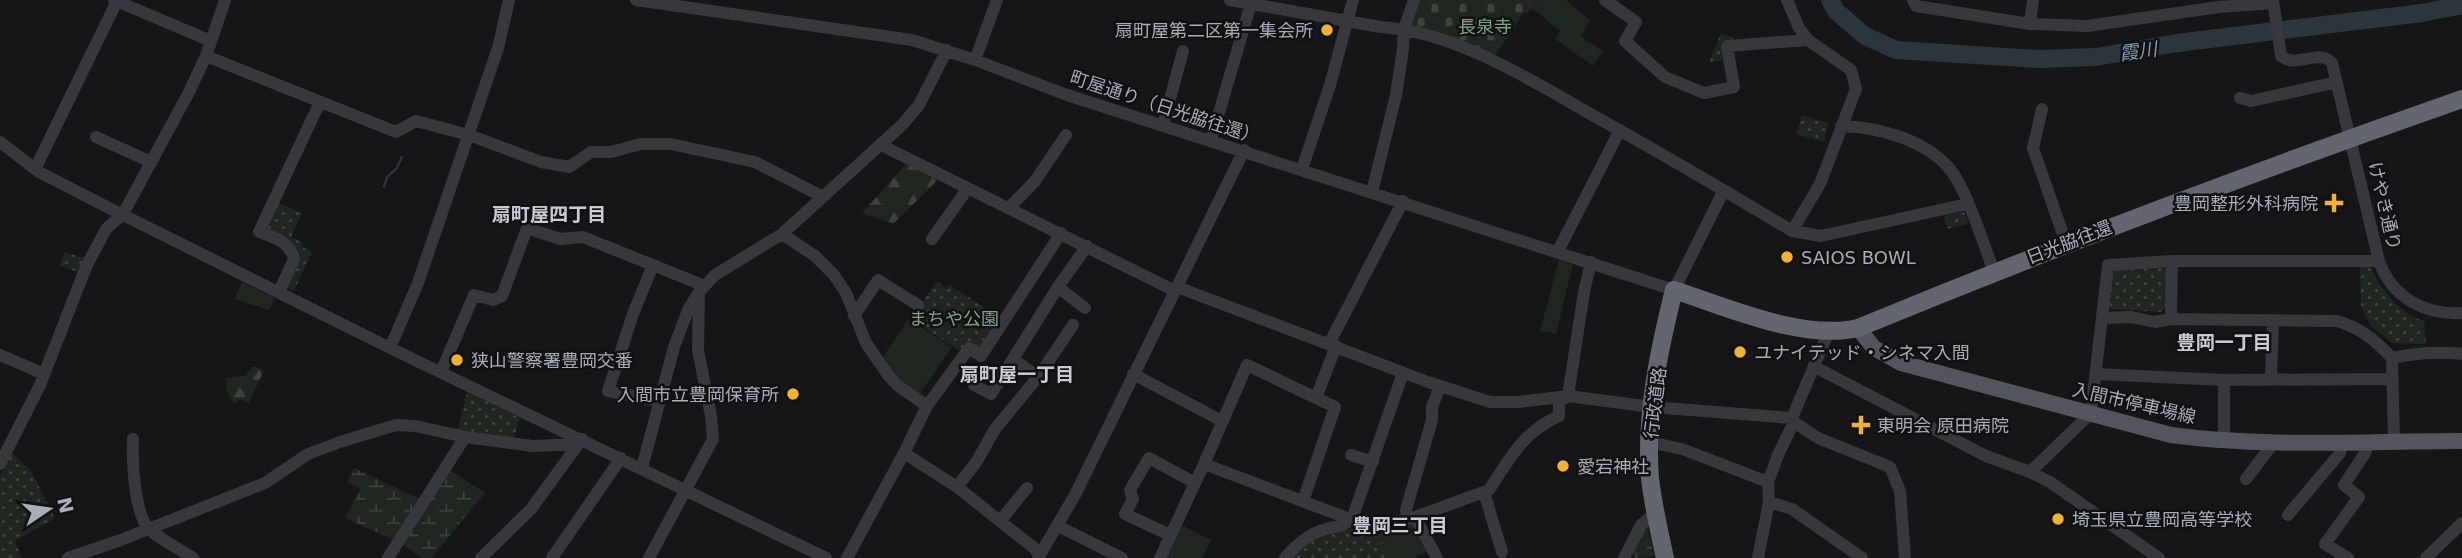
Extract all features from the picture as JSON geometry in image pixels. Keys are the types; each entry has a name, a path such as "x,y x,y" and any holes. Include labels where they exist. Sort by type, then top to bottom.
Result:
{"highway":[{"name":"日光脇往還","path":"1674,290 1798,328 1828,332 1858,328 2066,243 2253,172 2462,99"},
{"name":"行政道路","path":"1665,558 1654,513 1649,442 1651,407 1674,290"}],"main road":[{"name":"入間市停車場線","path":"1858,328 1874,348 1901,363 2171,435 2224,440 2462,441"}],"street":[{"path":"35,169 115,0 211,41"},
{"path":"0,464 44,374 86,267 106,229 123,214 151,162 206,56 225,0"},
{"path":"390,348 418,283 469,135 498,48 509,0"},
{"name":"町屋通り（日光脇往還）","path":"636,0 878,34 947,50 1059,92 1674,290"},
{"path":"975,60 997,0"},
{"path":"1230,0 1347,22 1404,29 1460,47 1506,68 1620,130 1792,231 1821,236 1967,204"},
{"path":"1301,169 1331,85 1353,0"},
{"path":"1372,192 1396,95 1404,49 1404,29 1414,0"},
{"path":"1605,0 1636,22 1625,41 1665,77 1704,93 1734,87 1727,47 1808,40"},
{"path":"1913,0 1916,6 2030,24 2087,26 2220,7 2273,4 2281,56 2290,62 2328,59 2332,63 2337,82 2251,101 2240,98"},
{"path":"2030,24 2033,0"},
{"path":"1786,1 1808,40 1851,70 1856,89 1820,184 1792,231"},
{"path":"1212,140 1252,2"},
{"path":"642,468 683,323 702,289 715,275 782,234 881,145 919,105 947,50"},
{"path":"1163,125 1183,51"},
{"path":"206,56 396,132 416,121 469,135 541,162 569,167 591,152 611,152 641,144 671,144 755,162 823,197"},
{"name":"けやき通り","path":"2337,82 2379,261 2392,285 2416,305 2434,312 2462,313"},
{"path":"279,292 294,259 292,251 282,240 259,232 320,102"},
{"path":"2042,109 2033,148 2066,243"},
{"path":"1841,126 1863,127 1892,134 1937,157 1956,178 1994,272"},
{"path":"1558,251 1620,130"},
{"path":"1009,208 1035,181 1066,135"},
{"path":"96,137 151,162"},
{"path":"0,142 35,169 123,214 580,441 621,458 826,558"},
{"path":"881,145 1176,289 1403,373 1490,402 1519,402 1568,396 1651,407 1793,420 1818,438 1890,467 1900,491 1905,558"},
{"path":"904,453 957,487 1034,548 1039,557 1058,526 1244,150"},
{"path":"932,239 968,188"},
{"path":"1674,290 1724,190"},
{"path":"1316,398 1333,345 1403,201"},
{"path":"441,372 474,295 493,300 502,296 527,228 560,239 583,237 653,265 702,289"},
{"path":"847,558 928,406 969,348 981,356 1060,233"},
{"path":"782,234 815,256 834,275 846,293 866,343 892,380 928,406"},
{"path":"974,385 991,394 1087,246"},
{"path":"2171,319 2172,261"},
{"path":"2030,472 2091,414 2108,265 2172,261 2379,261"},
{"path":"1204,464 1352,519 1394,522 1489,490 1534,429 1559,416 1559,402 1568,396 1591,262"},
{"path":"653,265 633,314 608,391 659,401"},
{"path":"854,316 878,280 918,305"},
{"path":"1058,287 1085,308"},
{"path":"649,558 714,435 698,350 702,289"},
{"path":"2103,318 2132,317 2155,322 2171,319 2337,321 2350,325 2367,334 2392,358 2394,441"},
{"path":"2271,379 2273,322"},
{"path":"957,487 977,461 995,429 1038,377 1073,325"},
{"path":"1758,558 1769,502 1768,482 1828,332"},
{"path":"2392,358 2419,352 2462,354"},
{"path":"0,355 44,374"},
{"path":"1014,360 1038,377"},
{"path":"1160,558 1247,365 1335,408 1303,500"},
{"path":"1815,367 1986,456 2030,472 2062,490 2159,558"},
{"path":"1285,558 1310,535 1346,525 1352,519 1403,373"},
{"path":"1133,374 1222,421"},
{"path":"2096,374 2224,380 2393,379"},
{"path":"2224,380 2224,440"},
{"path":"1437,558 1406,510 1432,420 1432,407 1440,386"},
{"path":"68,558 265,483 308,454 374,431 404,424 465,437 533,446 580,441"},
{"path":"388,558 465,437"},
{"path":"133,439 132,465 138,500 148,529 193,558"},
{"path":"481,558 531,509 554,481 580,441"},
{"path":"2246,479 2275,441"},
{"path":"2288,515 2340,453 2342,441"},
{"path":"2348,558 2325,544 2359,497 2344,485 2365,453 2369,441"},
{"path":"1649,442 1682,449 1768,482"},
{"path":"1351,455 1373,462"},
{"path":"552,558 621,458"},
{"path":"1170,535 1125,514 1133,499 1130,490 1149,458 1195,482"},
{"path":"1000,522 1027,488"},
{"path":"1484,492 1502,552"},
{"path":"1769,502 1792,509 1862,558"},
{"path":"1624,558 1641,524 1654,513"},
{"path":"2426,558 2462,523"},
{"path":"1058,526 1122,558"}],"green space":[{"name":"長泉寺","path":"1420,0 1540,0 1533,9 1523,14 1494,57 1414,27 1412,25"},
{"path":"1541,0 1566,0 1590,20 1581,36 1603,51 1593,66 1555,39 1560,31 1533,9"},
{"path":"1721,33 1733,38 1726,55 1722,56 1723,60 1709,63"},
{"path":"1802,115 1829,123 1824,142 1796,134"},
{"path":"907,163 940,178 893,224 862,213"},
{"path":"276,202 302,213 291,237 312,252 294,291 285,286 298,260 265,231"},
{"path":"1964,212 1968,224 1947,229 1944,216"},
{"path":"64,252 84,258 78,272 60,266"},
{"path":"1559,260 1573,264 1556,334 1540,331"},
{"path":"2360,266 2371,268 2392,300 2406,312 2424,321 2426,344 2392,343 2371,326 2361,307"},
{"path":"2163,267 2166,270 2166,307 2161,312 2111,309 2108,306 2112,273 2115,270"},
{"name":"まちや公園","path":"937,281 947,289 950,285 1000,318 981,348 961,352 911,319"},
{"path":"242,282 275,298 269,310 234,299"},
{"path":"908,319 952,347 918,397 881,361"},
{"path":"253,366 264,370 249,403 240,399 234,404 227,392 226,378 245,376"},
{"path":"467,392 520,418 513,440 457,432"},
{"path":"12,453 31,471 55,518 15,541 22,558 0,558 0,476"},
{"path":"354,468 422,500 396,541 345,518 361,489 347,482"},
{"path":"448,469 485,493 431,558 423,558 402,544"},
{"path":"1411,521 1430,550 1416,556 1417,558 1387,558 1378,528"},
{"path":"1182,525 1211,540 1202,558 1166,558"},
{"path":"1647,526 1654,556 1634,558 1632,549"},
{"path":"1377,527 1387,558 1291,558 1314,536 1329,531"}],"waterway":[{"name":"霞川","path":"1830,0 1836,11 1865,36 1896,50 2039,59 2096,57 2177,43 2422,13 2462,5"},
{"path":"384,187 387,177 396,169 402,157"}],"place":[{"name":"扇町屋第二区第一集会所","path":"1327,30"},
{"name":"豊岡整形外科病院","path":"2334,203"},
{"name":"SAIOS BOWL","path":"1787,257"},
{"name":"ユナイテッド・シネマ入間","path":"1740,352"},
{"name":"狭山警察署豊岡交番","path":"457,360"},
{"name":"入間市立豊岡保育所","path":"793,394"},
{"name":"東明会 原田病院","path":"1861,425"},
{"name":"愛宕神社","path":"1563,466"},
{"name":"埼玉県立豊岡高等学校","path":"2058,519"}],"district":[{"name":"扇町屋四丁目","path":"549,214"},
{"name":"豊岡一丁目","path":"2224,342"},
{"name":"扇町屋一丁目","path":"1017,374"},
{"name":"豊岡三丁目","path":"1400,525"}]}
